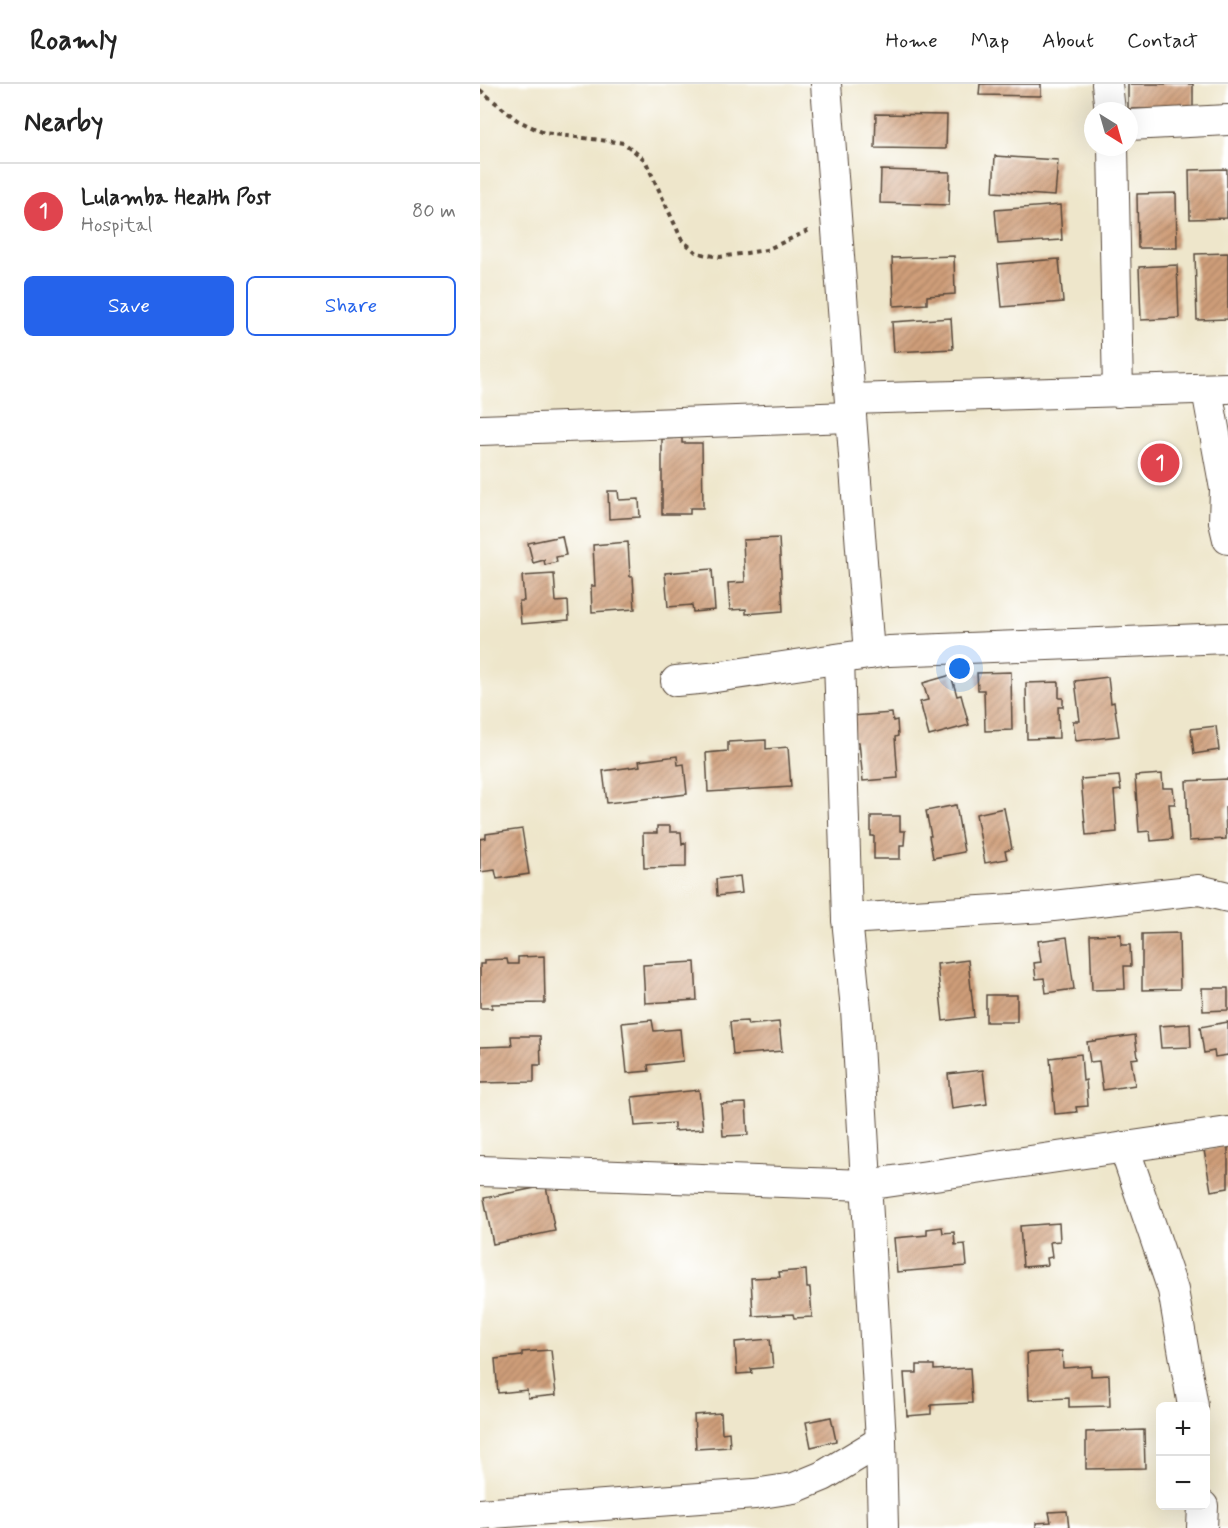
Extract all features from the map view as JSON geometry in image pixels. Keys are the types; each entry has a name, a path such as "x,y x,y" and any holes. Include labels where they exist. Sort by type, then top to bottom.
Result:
{"street":[{"path":"826,84 869,654"},
{"path":"1107,84 1109,102"},
{"path":"1138,125 1228,120"},
{"path":"1113,156 1118,392"},
{"path":"480,430 1118,392 1218,389 1225,489 1224,522 1228,539"},
{"path":"676,681 889,651 1228,638"},
{"path":"839,659 847,919 856,1009 883,1528"},
{"path":"847,919 1044,907 1199,890 1228,897"},
{"path":"480,1171 866,1185 1228,1132"},
{"path":"1124,1147 1173,1290 1192,1402"},
{"path":"480,1514 755,1494 794,1488 823,1476 880,1441"},
{"path":"1202,1528 1203,1510"}],"path":[{"path":"480,90 517,120 543,134 624,143 645,160 682,240 697,253 720,257 766,250 836,217"}],"building":[{"path":"980,84 1041,84 1041,96 979,95"},
{"path":"1128,84 1193,84 1193,109 1138,109 1138,102 1128,102"},
{"path":"876,114 947,115 946,149 875,148"},
{"path":"995,156 1058,160 1055,196 993,192"},
{"path":"1227,169 1227,218 1190,219 1189,170"},
{"path":"881,170 950,172 949,205 880,203"},
{"path":"1176,193 1177,248 1138,248 1137,194"},
{"path":"1060,205 1062,240 998,244 995,210"},
{"path":"1228,253 1228,319 1197,320 1195,254"},
{"path":"954,256 955,294 927,296 927,304 894,306 892,258"},
{"path":"1059,259 1063,302 1002,307 998,264"},
{"path":"1177,265 1179,318 1141,320 1139,267"},
{"path":"951,318 953,349 894,352 892,322"},
{"path":"682,438 682,443 702,443 703,508 690,508 690,514 662,514 662,439"},
{"path":"608,491 618,491 619,500 639,499 640,517 609,519"},
{"path":"562,536 566,555 556,557 557,562 545,565 544,560 533,563 528,543"},
{"path":"779,538 783,611 746,614 746,609 730,610 728,583 745,582 743,540"},
{"path":"628,542 635,609 592,612 591,586 595,586 593,545"},
{"path":"712,569 715,610 693,612 692,605 668,607 665,573"},
{"path":"554,574 556,602 568,601 569,620 521,624 519,601 524,601 522,576"},
{"path":"1011,672 1012,730 985,731 984,690 978,690 977,673"},
{"path":"951,675 957,696 961,695 969,725 929,736 920,702 928,700 923,683"},
{"path":"1108,677 1111,703 1114,702 1119,736 1076,741 1073,721 1080,721 1075,681"},
{"path":"1059,682 1059,698 1063,698 1063,707 1058,707 1059,738 1027,739 1026,683"},
{"path":"892,713 893,721 897,720 898,736 895,737 898,778 863,781 859,742 854,742 852,716"},
{"path":"1216,726 1219,750 1194,754 1191,729"},
{"path":"766,740 766,749 788,747 791,787 708,792 706,753 728,751 728,742"},
{"path":"677,756 678,765 684,764 687,794 607,803 603,771 640,766 639,761"},
{"path":"1162,774 1163,788 1173,788 1175,804 1169,804 1172,839 1151,841 1150,831 1139,832 1135,776"},
{"path":"1119,776 1121,790 1114,791 1117,832 1086,835 1081,779"},
{"path":"1228,779 1228,807 1225,807 1226,839 1189,841 1186,781"},
{"path":"956,805 964,852 933,858 926,811"},
{"path":"1004,808 1012,849 1005,851 1007,859 985,863 976,814"},
{"path":"871,816 900,816 900,831 905,831 904,845 900,845 900,859 874,859"},
{"path":"657,826 670,826 670,832 681,832 682,844 686,843 686,867 644,868 643,833 657,833"},
{"path":"522,829 529,874 497,879 495,870 480,872 480,839 486,838 486,834"},
{"path":"740,876 742,893 717,896 716,879"},
{"path":"1179,933 1180,989 1142,990 1142,934"},
{"path":"1121,934 1121,945 1130,945 1131,966 1124,966 1125,989 1092,990 1090,935"},
{"path":"1067,937 1074,989 1046,993 1044,978 1036,979 1034,963 1041,962 1038,941"},
{"path":"544,956 545,1003 492,1004 492,1008 480,1008 480,964 484,964 484,960 507,959 508,964 518,964 518,957"},
{"path":"968,960 974,1017 943,1021 937,964"},
{"path":"695,962 697,1000 645,1003 643,965"},
{"path":"1202,988 1228,988 1228,1010 1203,1011"},
{"path":"986,995 1017,995 1017,1022 986,1022"},
{"path":"652,1020 654,1031 680,1029 683,1061 648,1065 649,1071 627,1073 622,1023"},
{"path":"747,1021 748,1025 779,1022 782,1051 733,1055 730,1022"},
{"path":"1228,1022 1228,1055 1215,1057 1214,1051 1204,1053 1200,1027"},
{"path":"1190,1024 1191,1047 1161,1048 1159,1026"},
{"path":"1135,1035 1138,1058 1131,1059 1135,1085 1103,1090 1099,1061 1090,1062 1087,1042"},
{"path":"511,1036 540,1036 541,1065 534,1065 534,1082 480,1083 480,1047 512,1046"},
{"path":"1081,1054 1088,1106 1076,1107 1077,1112 1055,1114 1050,1058"},
{"path":"983,1070 987,1104 952,1109 948,1074"},
{"path":"699,1090 703,1129 674,1131 674,1123 635,1126 632,1097"},
{"path":"746,1103 748,1135 723,1136 721,1104"},
{"path":"1228,1145 1228,1188 1211,1191 1204,1150"},
{"path":"546,1186 555,1231 493,1244 484,1198"},
{"path":"1059,1223 1060,1241 1050,1242 1052,1257 1047,1258 1048,1265 1023,1267 1020,1226"},
{"path":"942,1227 943,1233 954,1232 955,1245 965,1244 967,1266 897,1272 894,1238 927,1235 927,1229"},
{"path":"806,1270 812,1317 794,1318 793,1314 753,1316 751,1278 780,1277 779,1272"},
{"path":"770,1339 773,1367 751,1369 752,1373 737,1374 735,1342"},
{"path":"551,1350 556,1395 528,1398 527,1390 498,1393 495,1359 522,1356 522,1352"},
{"path":"1062,1351 1063,1368 1091,1366 1091,1376 1109,1375 1110,1406 1069,1407 1069,1398 1029,1400 1027,1353"},
{"path":"917,1365 934,1365 934,1370 970,1368 972,1403 931,1405 931,1414 907,1416 904,1373 917,1373"},
{"path":"721,1413 722,1433 729,1432 730,1447 696,1449 694,1415"},
{"path":"831,1417 836,1441 811,1447 806,1422"},
{"path":"1144,1430 1145,1468 1086,1469 1086,1432"},
{"path":"1067,1511 1069,1528 1036,1528 1036,1523 1051,1522 1049,1512"}],"place":[{"name":"Lulamba Health Post","path":"1160,463"}]}
